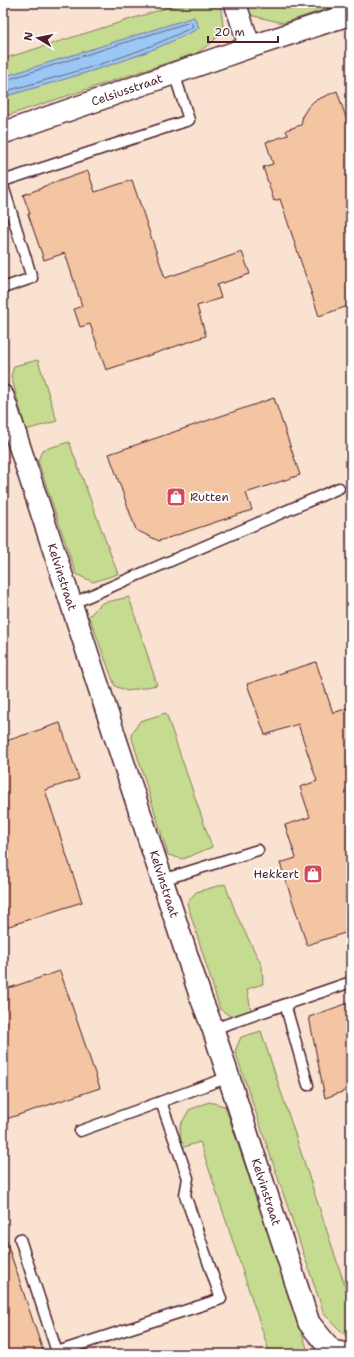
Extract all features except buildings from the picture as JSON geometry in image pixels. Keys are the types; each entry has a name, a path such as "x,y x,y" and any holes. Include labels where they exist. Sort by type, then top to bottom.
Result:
{"street":[{"path":"235,3 250,47"},
{"name":"Celsiusstraat","path":"3,133 250,47 351,14"},
{"name":"Kelvinstraat","path":"3,396 309,1323 337,1353"}],"lane":[{"path":"3,181 189,120 174,73"},
{"path":"3,186 32,278 3,288"},
{"path":"71,604 339,488"},
{"path":"162,880 258,850"},
{"path":"213,1029 351,982"},
{"path":"285,1004 308,1085"},
{"path":"80,1131 228,1077"},
{"path":"20,1239 57,1352 221,1299 185,1195 188,1178 161,1102"}],"shaded area":[{"path":"3,3 351,3 351,1354 3,1354"}],"green space":[{"path":"182,3 220,3 223,25 214,41 197,53 3,117 3,97 127,59 176,40 199,28 194,17 3,77 3,59"},
{"path":"235,3 345,3 283,23 245,14"},
{"path":"38,360 57,421 26,430 11,376 14,366"},
{"path":"69,442 118,574 93,582 76,574 38,461 42,450"},
{"path":"129,597 157,685 127,691 115,686 91,621 88,617 102,603"},
{"path":"166,713 212,847 183,859 168,855 131,735 140,721"},
{"path":"225,884 237,916 262,966 263,984 247,989 251,1010 234,1019 220,1009 187,903 196,892"},
{"path":"261,1031 351,1304 351,1339 349,1339 324,1314 235,1051 241,1037"},
{"path":"209,1102 225,1106 309,1354 262,1354 269,1351 200,1142 181,1148 180,1126 189,1110"}],"water":[{"path":"194,17 199,28 176,40 103,67 3,97 3,77"}],"place":[{"name":"Rutten","path":"176,497"},
{"name":"Hekkert","path":"313,874"}]}
